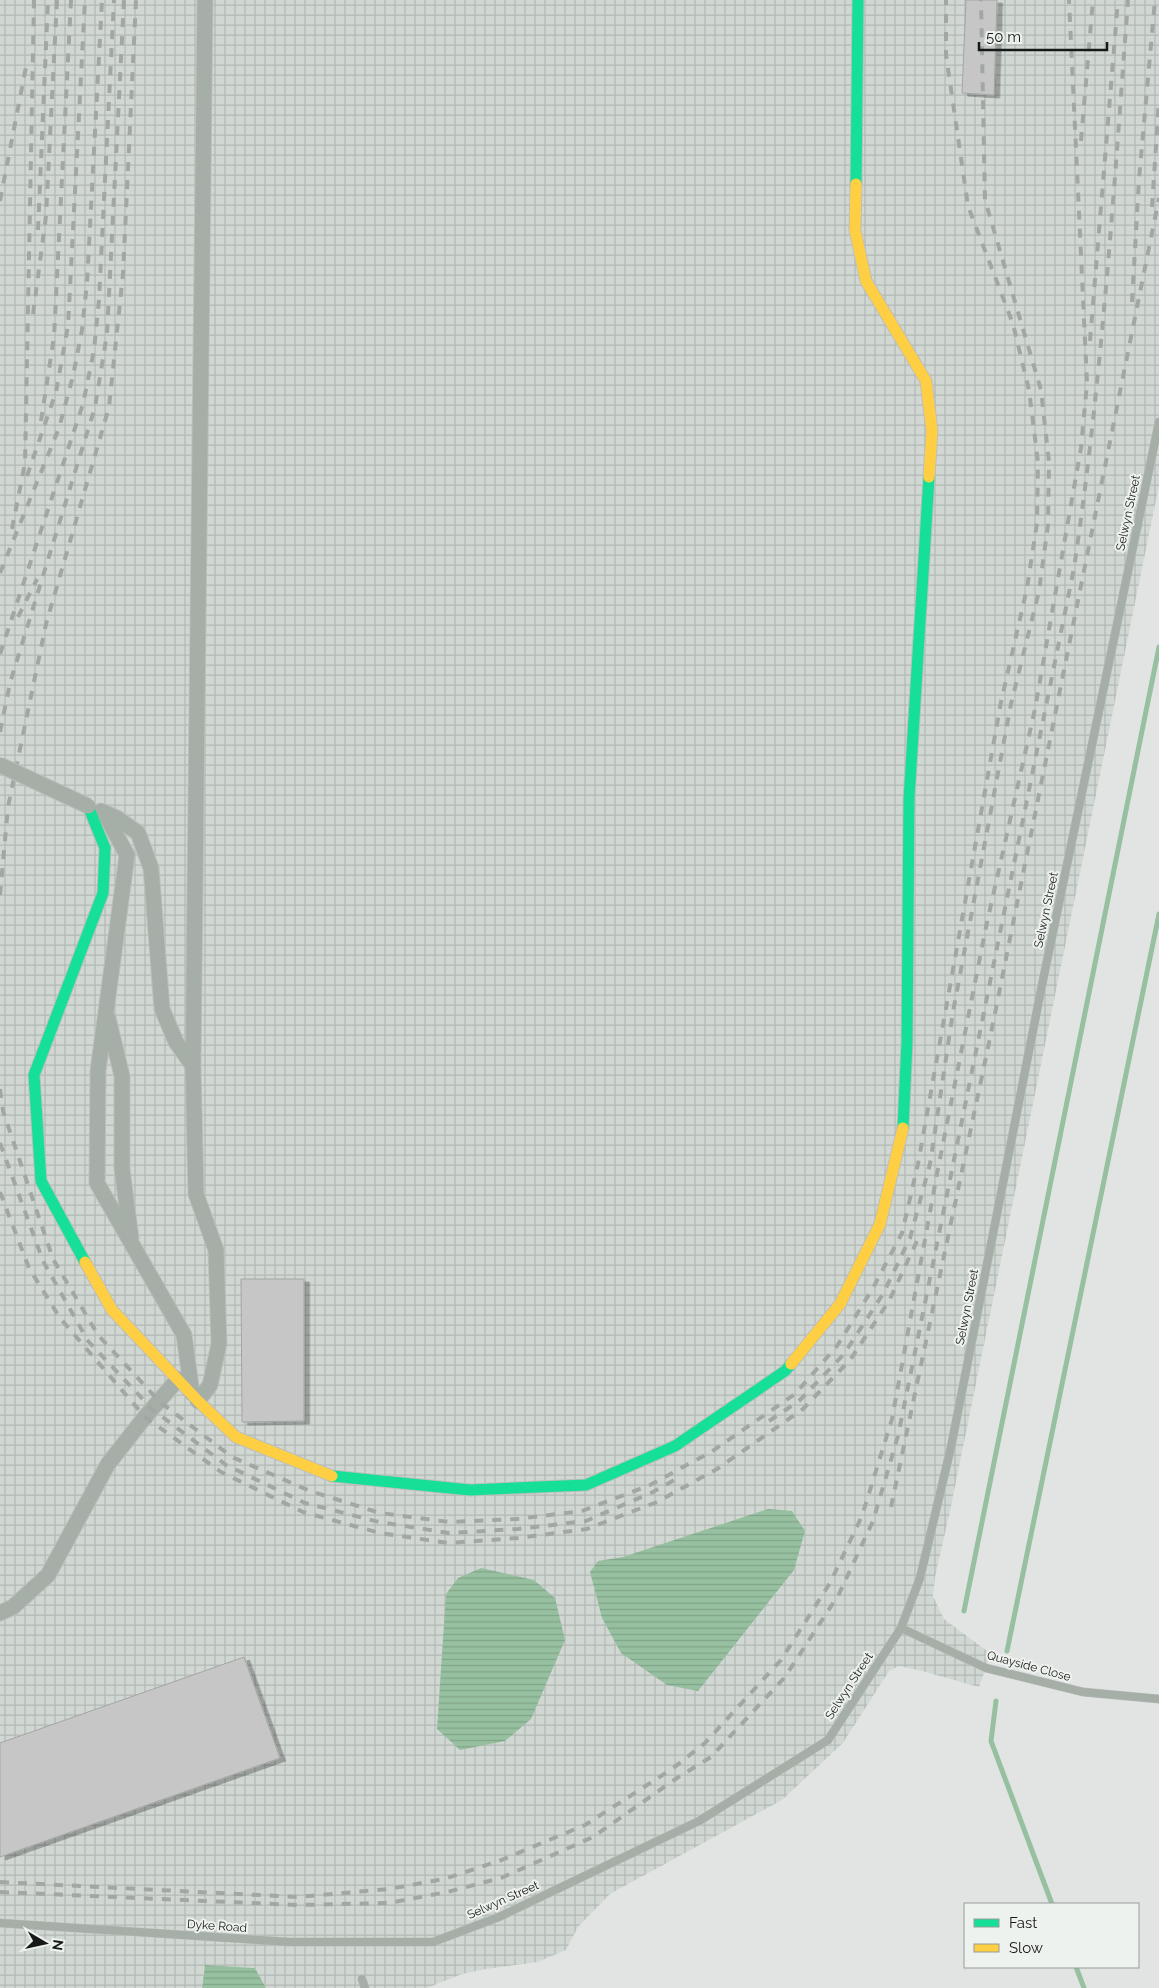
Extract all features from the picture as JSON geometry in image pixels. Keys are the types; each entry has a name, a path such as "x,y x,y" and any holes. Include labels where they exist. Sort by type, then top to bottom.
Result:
{"street":[{"path":"195,1397 210,1385 219,1344 216,1250 196,1194 193,1066 205,0"},
{"path":"88,806 105,848 103,893 34,1075 41,1181 112,1310 236,1437 336,1478 470,1490 586,1485 675,1446 785,1371 840,1304 880,1224 904,1128 907,1042 909,799 932,431 926,381 866,281 855,230 858,0"},
{"path":"0,765 117,818 138,833 152,868 162,1009 176,1042 193,1066"},
{"path":"104,812 127,855 98,1071 97,1183 184,1335 195,1397"},
{"path":"106,1009 122,1076 122,1169 132,1244"},
{"path":"0,1613 13,1607 48,1575 108,1464 144,1417 178,1379"}],"lane":[{"name":"Selwyn Street","path":"433,1942 499,1917 699,1821 828,1740 901,1628 920,1578 951,1447 1042,985 1159,422"},
{"name":"Quayside Close","path":"901,1628 986,1668 1083,1692 1159,1699"},
{"name":"Dyke Road","path":"0,1923 289,1942 433,1942"},
{"path":"362,1979 365,1988"}],"shaded area":[{"path":"0,0 1159,0 1159,485 935,1577 933,1596 944,1619 991,1654 979,1687 899,1666 889,1671 843,1743 782,1800 610,1894 578,1927 566,1950 538,1962 462,1974 427,1988 266,1988 255,1968 205,1965 202,1988 0,1988"},
{"path":"768,1509 792,1511 805,1531 794,1570 698,1691 667,1685 621,1653 602,1618 590,1572 598,1561 623,1557"},
{"path":"481,1568 534,1580 555,1598 565,1640 531,1719 505,1741 460,1750 437,1729 446,1594 458,1578"},
{"path":"205,1965 255,1968 266,1988 202,1988"}],"building":[{"path":"966,0 997,0 994,95 962,93"},
{"path":"241,1279 304,1279 304,1421 242,1422"},
{"path":"244,1657 280,1758 0,1857 0,1743"}],"waterway":[{"path":"964,1611 1159,647"},
{"path":"1007,1651 1159,914"},
{"path":"996,1701 991,1741 1052,1903"},
{"path":"1076,1968 1084,1988"}],"railway":[{"path":"12,529 25,463 34,0"},
{"path":"38,230 48,0"},
{"path":"33,314 46,216 57,0"},
{"path":"41,421 54,337 71,0"},
{"path":"27,476 56,392 68,326 85,0"},
{"path":"0,573 59,428 73,376 82,330 87,283 102,0"},
{"path":"0,654 83,404 94,350 99,300 114,0"},
{"path":"0,732 10,683 95,407 107,334 124,0"},
{"path":"0,895 8,807 46,624 109,407 123,274 136,0"},
{"path":"0,1089 3,1111 53,1259 98,1335 160,1402 232,1457 310,1491 380,1513 449,1522 517,1519 582,1511 650,1485 711,1452 795,1394 837,1346 873,1288 902,1233 918,1164 1001,702 1027,588 1037,523 1038,462 1029,390 1013,324 968,206 946,55 946,0"},
{"path":"769,1421 799,1401 844,1354 883,1294 910,1238 930,1164 953,1012 1011,704 1039,591 1048,525 1049,462 1041,390 985,200 981,0"},
{"path":"0,1882 298,1897 389,1889 444,1879 499,1861 585,1825 672,1769 705,1743 781,1660 830,1583 862,1516 892,1419 937,1174 986,927 1035,709 1081,448 1087,383 1069,0"},
{"path":"1081,141 1093,0"},
{"path":"1090,341 1118,0"},
{"path":"0,1892 298,1905 389,1903 447,1892 501,1878 593,1837 677,1778 711,1757 785,1677 839,1594 873,1521 898,1436 1074,568 1100,355 1128,0"},
{"path":"1132,302 1139,179 1155,0"},
{"path":"0,201 26,67"},
{"path":"1152,207 1159,100"},
{"path":"891,1507 990,1038 1159,198"},
{"path":"18,617 37,579"},
{"path":"0,1143 43,1261 88,1341 152,1409 226,1465 305,1503 379,1522 449,1533 518,1529 586,1521 653,1492 676,1479"},
{"path":"0,1192 29,1268 60,1318 145,1417 221,1472 303,1512 380,1533 448,1543 518,1538 587,1529 657,1502 717,1469 803,1409 850,1360 889,1301 917,1241"}],"traffic: fast":[{"path":"856,184 858,0"},
{"path":"903,1128 907,1042 909,799 929,477"},
{"path":"85,1262 41,1181 34,1075 103,893 105,848 88,806"},
{"path":"332,1476 470,1490 586,1485 675,1446 785,1371 791,1364"}],"traffic: slow":[{"path":"856,184 855,230 866,281 926,381 932,431 929,477"},
{"path":"791,1364 840,1304 880,1224 903,1128"},
{"path":"85,1262 112,1310 198,1401 236,1437 332,1476"}]}
